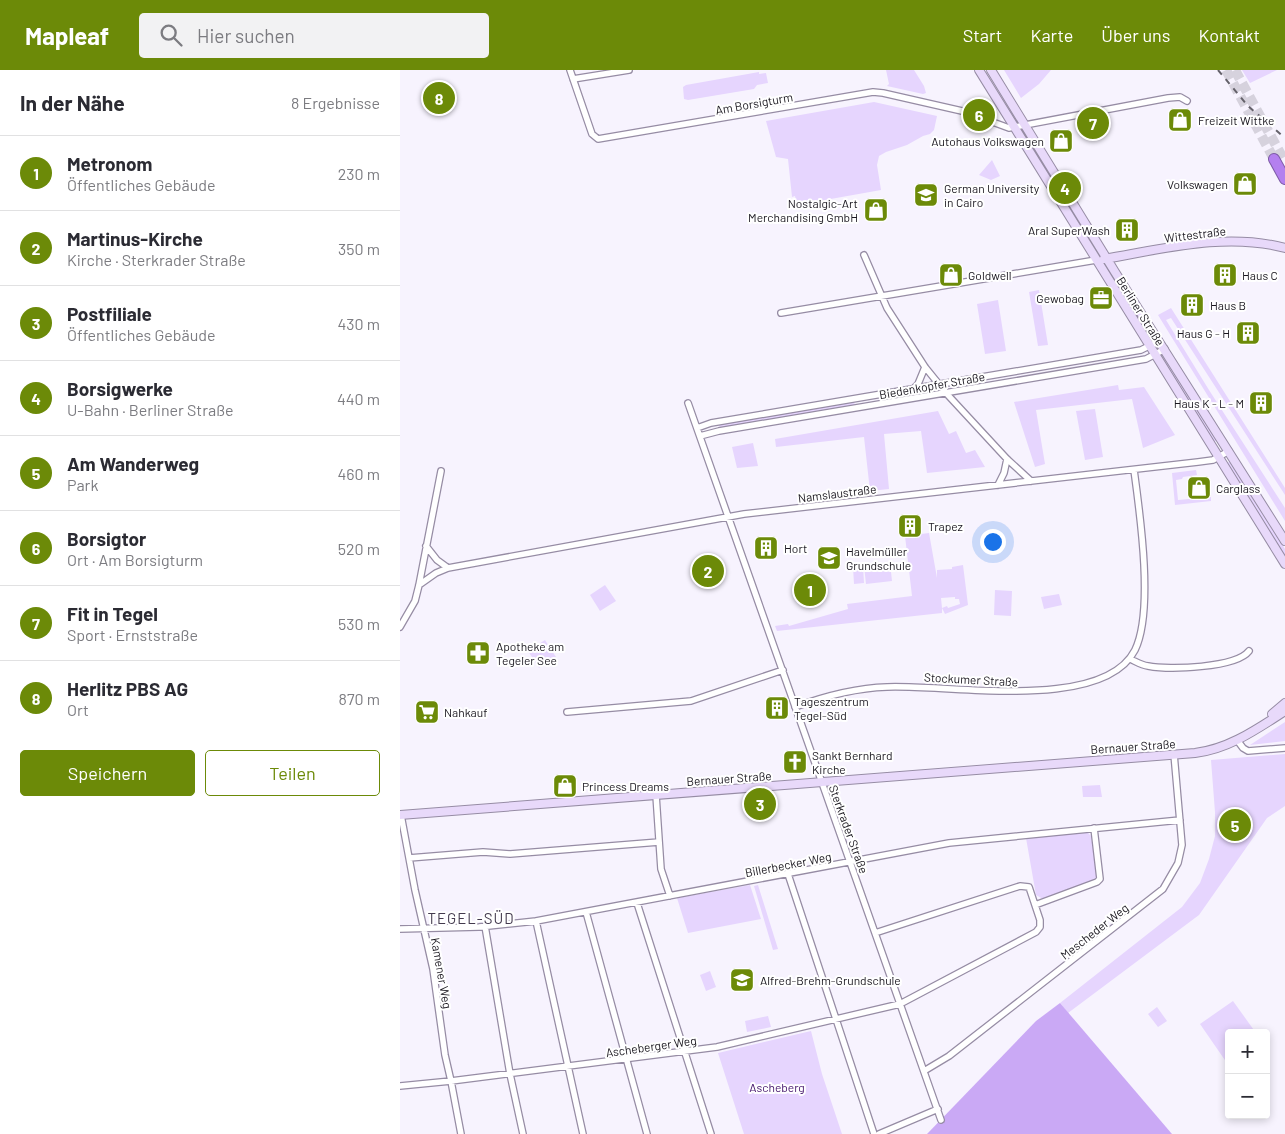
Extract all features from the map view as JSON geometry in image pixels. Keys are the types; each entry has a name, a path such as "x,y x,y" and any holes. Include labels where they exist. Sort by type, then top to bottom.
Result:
{"highway":[{"path":"1274,159 1285,179"}],"main road":[{"name":"Berliner Straße","path":"979,70 1285,564"},
{"name":"Berliner Straße","path":"991,70 1285,541"},
{"name":"Wittestraße","path":"1096,260 1220,241 1252,242 1285,248"},
{"name":"Bernauer Straße","path":"1239,739 1285,704"},
{"name":"Bernauer Straße","path":"400,815 1195,753 1215,749 1239,739 1285,710"}],"street":[{"name":"Am Borsigturm","path":"570,70 592,134 598,139 873,92 962,111 1009,128 1168,98 1180,97 1187,101"},
{"path":"573,79 628,70"},
{"path":"864,255 881,296 925,367 946,393 1007,459 1031,481"},
{"path":"780,313 1096,260"},
{"name":"Biedenkopfer Straße","path":"698,428 711,423 1141,350 1159,341"},
{"name":"Biedenkopfer Straße","path":"700,436 719,431 1146,359 1165,349"},
{"path":"913,399 912,389 918,384 925,367"},
{"name":"Sterkrader Straße","path":"688,403 942,1120"},
{"name":"Namslaustraße","path":"420,585 436,573 448,568 752,513 1214,460 1229,451"},
{"path":"998,485 1007,459"},
{"name":"Stockumer Straße","path":"795,707 831,695 886,687 916,686 990,692 1038,691 1104,678 1123,666 1130,658 1140,635 1144,595 1142,545 1134,470"},
{"path":"400,627 420,585 441,471"},
{"path":"426,546 437,560 448,568"},
{"path":"1130,658 1148,666 1166,668 1188,667 1212,665 1234,660 1249,651"},
{"path":"567,712 691,701 782,670"},
{"path":"1239,739 1243,748 1248,751 1285,748"},
{"name":"Mescheder Weg","path":"924,1071 949,1056 1163,888 1178,863 1182,844 1174,754"},
{"path":"656,795 662,869 670,896"},
{"name":"Kamener Weg","path":"400,815 433,969 444,1055 461,1134"},
{"name":"Billerbecker Weg","path":"400,929 485,926 536,921 950,843 1180,820"},
{"path":"875,933 1020,886 1029,887 1035,905 1097,882 1100,879 1094,828"},
{"path":"409,858 483,852 510,854 659,842"},
{"path":"788,874 874,1134"},
{"path":"637,903 712,1134"},
{"name":"Ascheberger Weg","path":"400,1086 510,1074 717,1047 900,1004 1036,932 1040,927 1035,905"},
{"path":"586,912 647,1134"},
{"path":"536,921 583,1134"},
{"path":"485,926 510,1074 524,1134"},
{"path":"879,1134 938,1109"}],"green space":[{"path":"886,70 914,70 926,93 923,94 887,86 889,84"},
{"path":"1004,70 1051,70 1039,84 1021,98"},
{"path":"1242,70 1277,70 1250,83"},
{"path":"759,72 759,74 766,73 768,83 757,85 754,89 688,100 684,99 683,87 686,85"},
{"path":"874,102 937,116 934,130 930,134 907,145 879,156 877,165 881,190 797,205 795,196 792,197 788,159 776,157 766,121"},
{"path":"1025,139 1027,139 1065,195 1097,247 1095,248 1071,212"},
{"path":"992,160 1000,176 991,180 979,175"},
{"path":"1039,290 1048,345 1038,346 1029,292"},
{"path":"998,300 1006,351 985,354 977,304"},
{"path":"1171,308 1285,488 1285,495 1171,318 1166,320 1285,508 1285,521 1158,315"},
{"path":"1164,354 1218,440 1214,442 1160,356"},
{"path":"1118,385 1119,390 1144,387 1175,435 1143,448 1132,399 1036,410 1045,464 1035,467 1014,402"},
{"path":"854,401 855,406 721,428 719,426 719,424"},
{"path":"1095,409 1103,457 1085,460 1076,411"},
{"path":"938,411 949,434 956,431 966,453 975,450 985,467 927,473 921,431 884,434 889,489 870,491 864,437 776,447 775,439"},
{"path":"753,443 758,466 737,468 732,447"},
{"path":"1231,461 1285,549 1285,556 1227,463"},
{"path":"1196,470 1197,475 1176,480 1178,500 1211,497 1211,501 1175,505 1172,473"},
{"path":"929,533 937,578 937,570 952,569 952,567 963,565 968,605 945,614 942,608 942,613 777,631 775,626 788,624 789,626 848,609 847,604 912,596 905,536","holes":["955,597 955,599 959,599 960,604 942,608 941,598"]},
{"path":"890,563 892,581 866,584 864,566"},
{"path":"863,566 864,583 854,584 853,567"},
{"path":"605,585 616,601 600,611 590,595"},
{"path":"995,590 1012,591 1011,616 994,615"},
{"path":"1059,594 1062,605 1044,609 1041,597"},
{"path":"545,640 556,657 539,668 528,651"},
{"path":"1285,722 1285,741 1250,745"},
{"path":"1285,754 1285,806 1267,818 1199,915 1068,1013 1060,1003 1182,907 1200,883 1215,836 1211,760"},
{"path":"1100,785 1102,797 1083,797 1082,786"},
{"path":"1087,832 1091,836 1097,873 1096,878 1043,899 1036,895 1026,838"},
{"path":"750,885 761,919 688,933 677,898"},
{"path":"758,885 778,949 773,950 754,886"},
{"path":"710,971 716,987 706,991 700,975"},
{"path":"1233,1001 1253,1029 1225,1029 1225,1060 1200,1024"},
{"path":"1157,1007 1167,1021 1158,1027 1148,1014"},
{"path":"768,1016 771,1027 747,1032 745,1021"},
{"name":"Ascheberg","path":"811,1031 822,1074 842,1134 744,1134 718,1053"}],"shaded area":[{"path":"1060,1003 1172,1134 927,1134 1036,1021"}],"tunnel":[{"path":"1226,70 1274,159"},
{"path":"1235,70 1285,162"}],"railway":[{"path":"1218,70 1248,106 1285,138"}],"place":[{"name":"Herlitz PBS AG","path":"439,98"},
{"name":"Borsigtor","path":"979,115"},
{"name":"Freizeit Wittke","path":"1180,120"},
{"name":"Fit in Tegel","path":"1093,123"},
{"name":"Autohaus Volkswagen","path":"1061,141"},
{"name":"Volkswagen","path":"1245,184"},
{"name":"Borsigwerke","path":"1065,188"},
{"name":"German University in Cairo","path":"926,195"},
{"name":"Nostalgic-Art Merchandising GmbH","path":"876,210"},
{"name":"Aral SuperWash","path":"1127,230"},
{"name":"Goldwell","path":"951,275"},
{"name":"Haus C","path":"1225,275"},
{"name":"Gewobag","path":"1101,298"},
{"name":"Haus B","path":"1192,305"},
{"name":"Haus G - H","path":"1248,333"},
{"name":"Haus K - L - M","path":"1261,403"},
{"name":"Carglass","path":"1199,488"},
{"name":"Trapez","path":"910,526"},
{"name":"Hort","path":"766,548"},
{"name":"Havelmüller Grundschule","path":"829,558"},
{"name":"Martinus-Kirche","path":"708,571"},
{"name":"Metronom","path":"810,590"},
{"name":"Apotheke am Tegeler See","path":"478,653"},
{"name":"Tageszentrum Tegel-Süd","path":"777,708"},
{"name":"Nahkauf","path":"427,712"},
{"name":"Sankt Bernhard Kirche","path":"795,762"},
{"name":"Princess Dreams","path":"565,786"},
{"name":"Postfiliale","path":"760,804"},
{"name":"Am Wanderweg","path":"1235,825"},
{"name":"Alfred-Brehm-Grundschule","path":"742,980"}],"district":[{"name":"TEGEL-SÜD","path":"471,918"}]}
